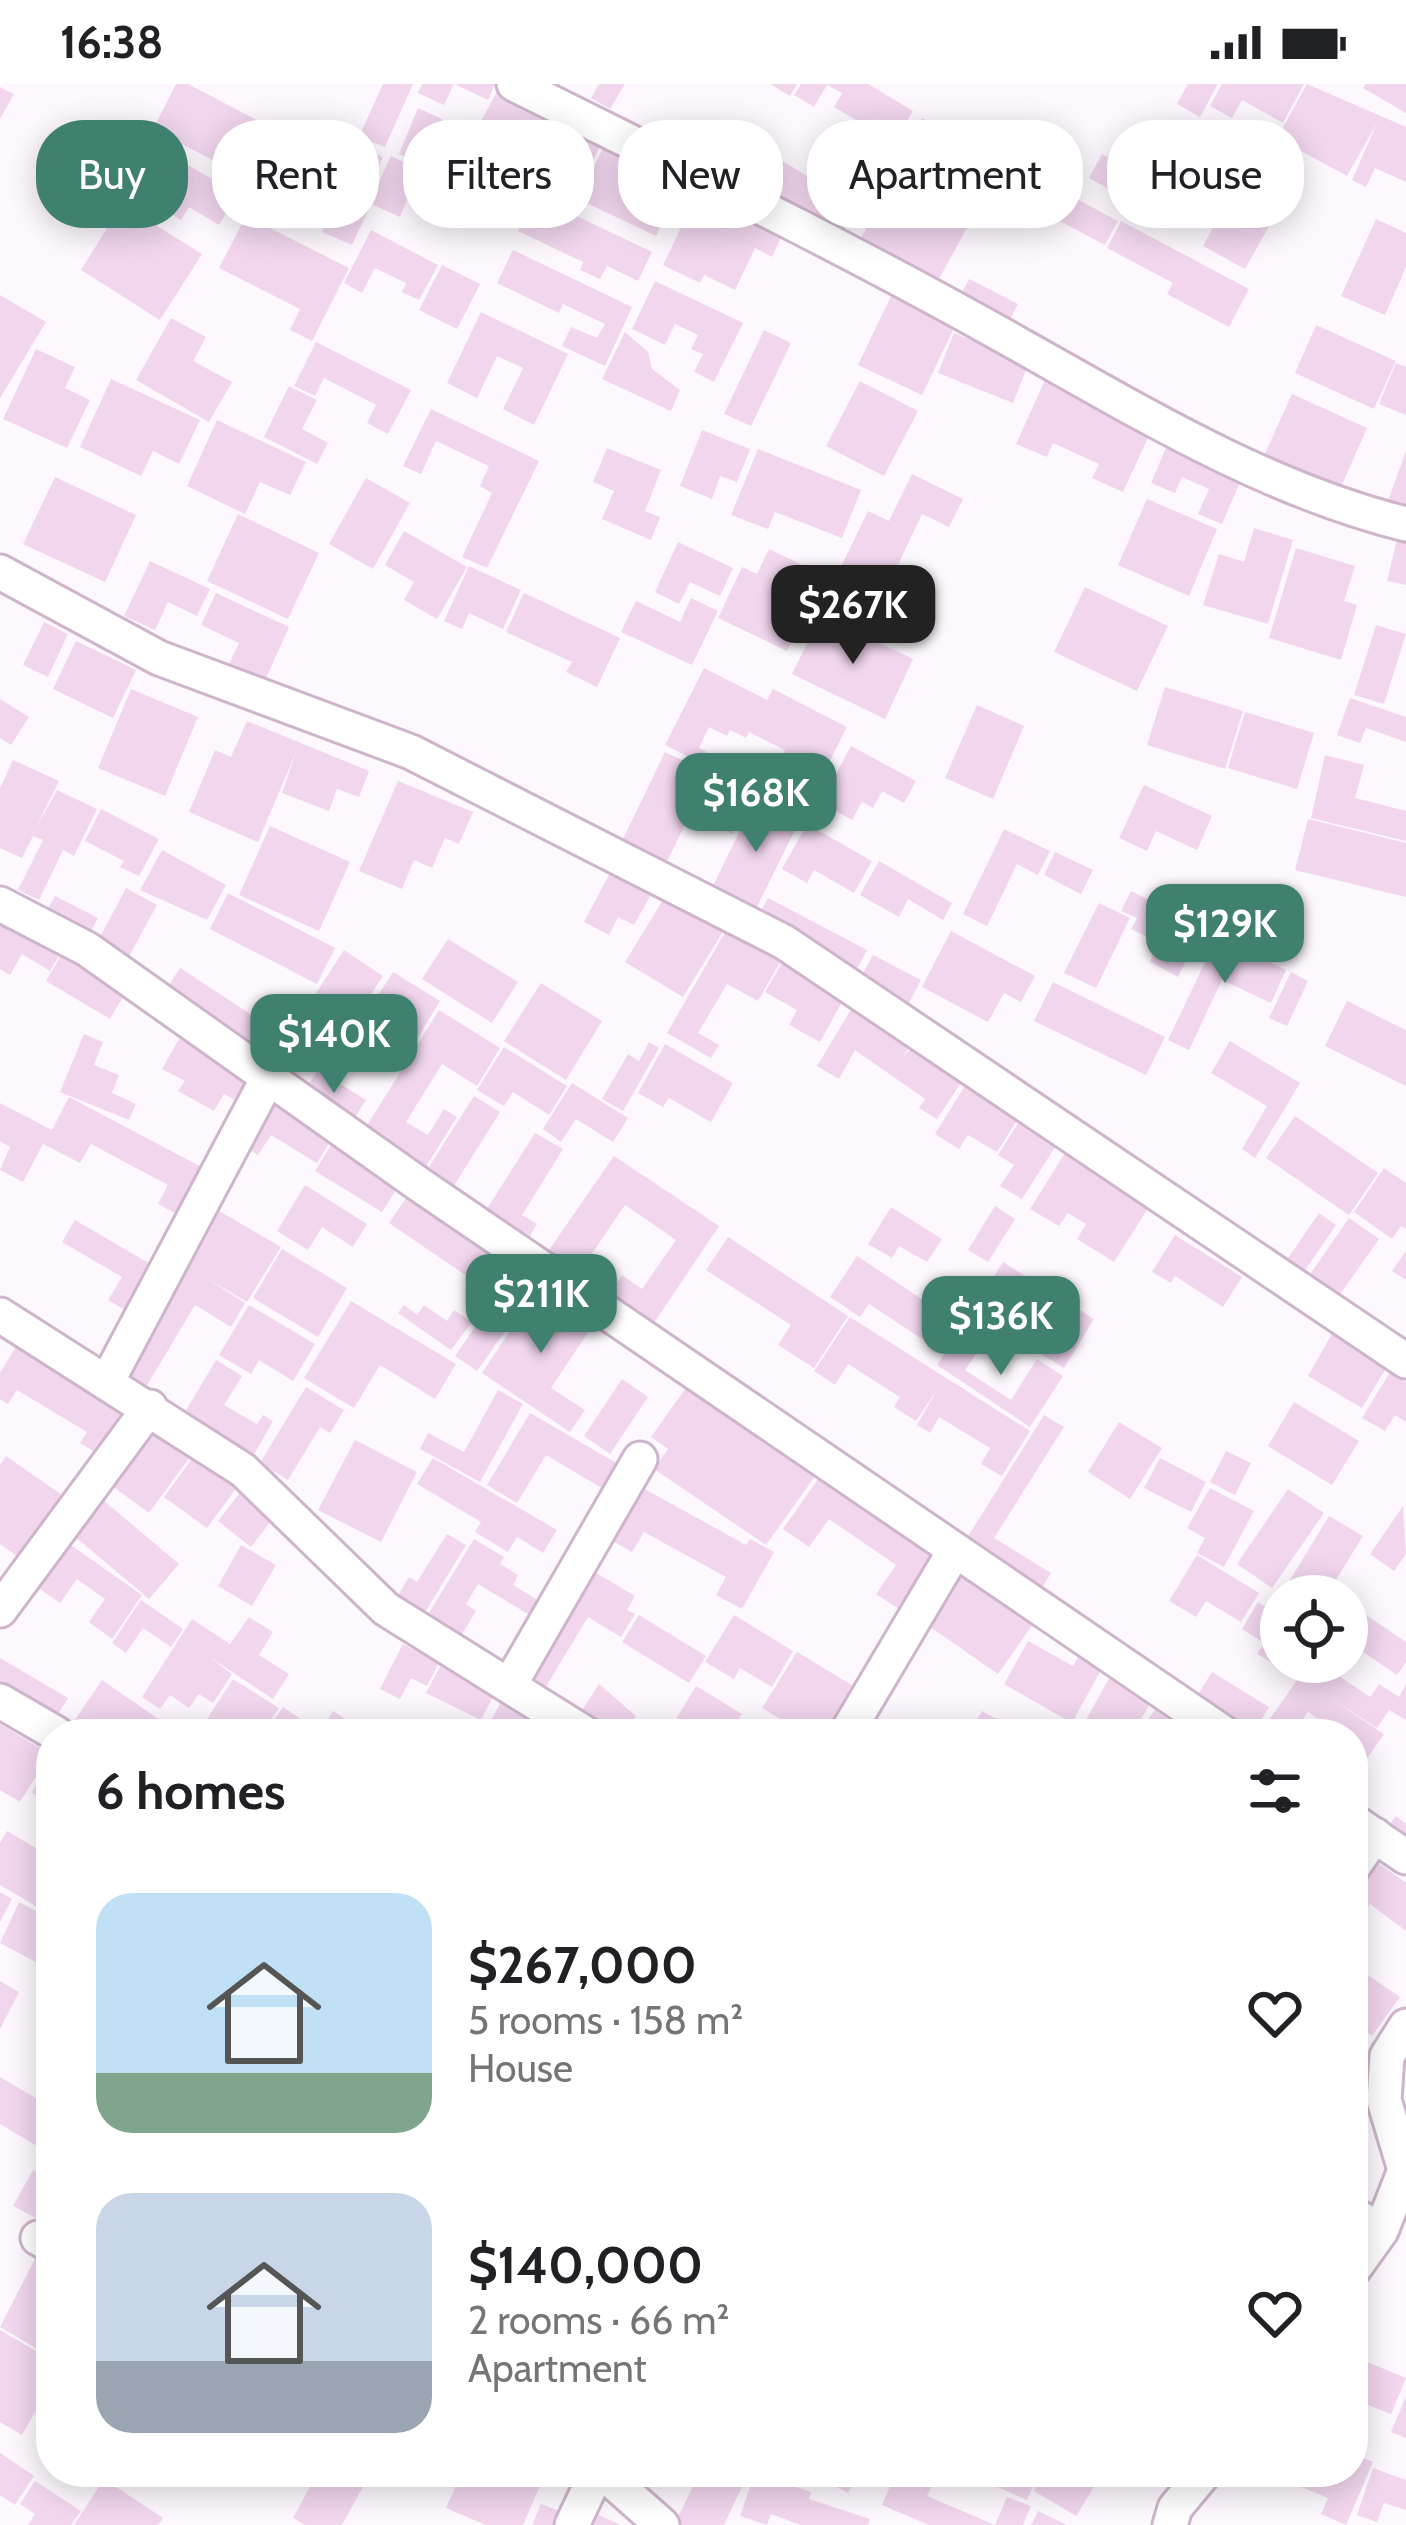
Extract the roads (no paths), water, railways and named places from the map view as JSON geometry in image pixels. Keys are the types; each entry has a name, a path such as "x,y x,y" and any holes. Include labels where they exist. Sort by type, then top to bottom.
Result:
{"street":[{"path":"514,84 997,332 1139,416 1360,513 1406,524"},
{"path":"0,572 159,658 411,752 784,942 1406,1361"},
{"path":"0,904 87,950 1204,1719"},
{"path":"108,1380 268,1078"},
{"path":"0,1315 243,1470 386,1609 562,1719"},
{"path":"0,1610 150,1407"},
{"path":"508,1686 640,1459"},
{"path":"855,1719 955,1550"},
{"path":"0,1701 36,1722"},
{"path":"1368,1831 1406,1857"},
{"path":"1368,2221 1406,2171 1384,2100 1388,2056 1406,2026"},
{"path":"572,2525 592,2487"},
{"path":"618,2487 662,2525"},
{"path":"1170,2525 1175,2508 1192,2487"}]}
